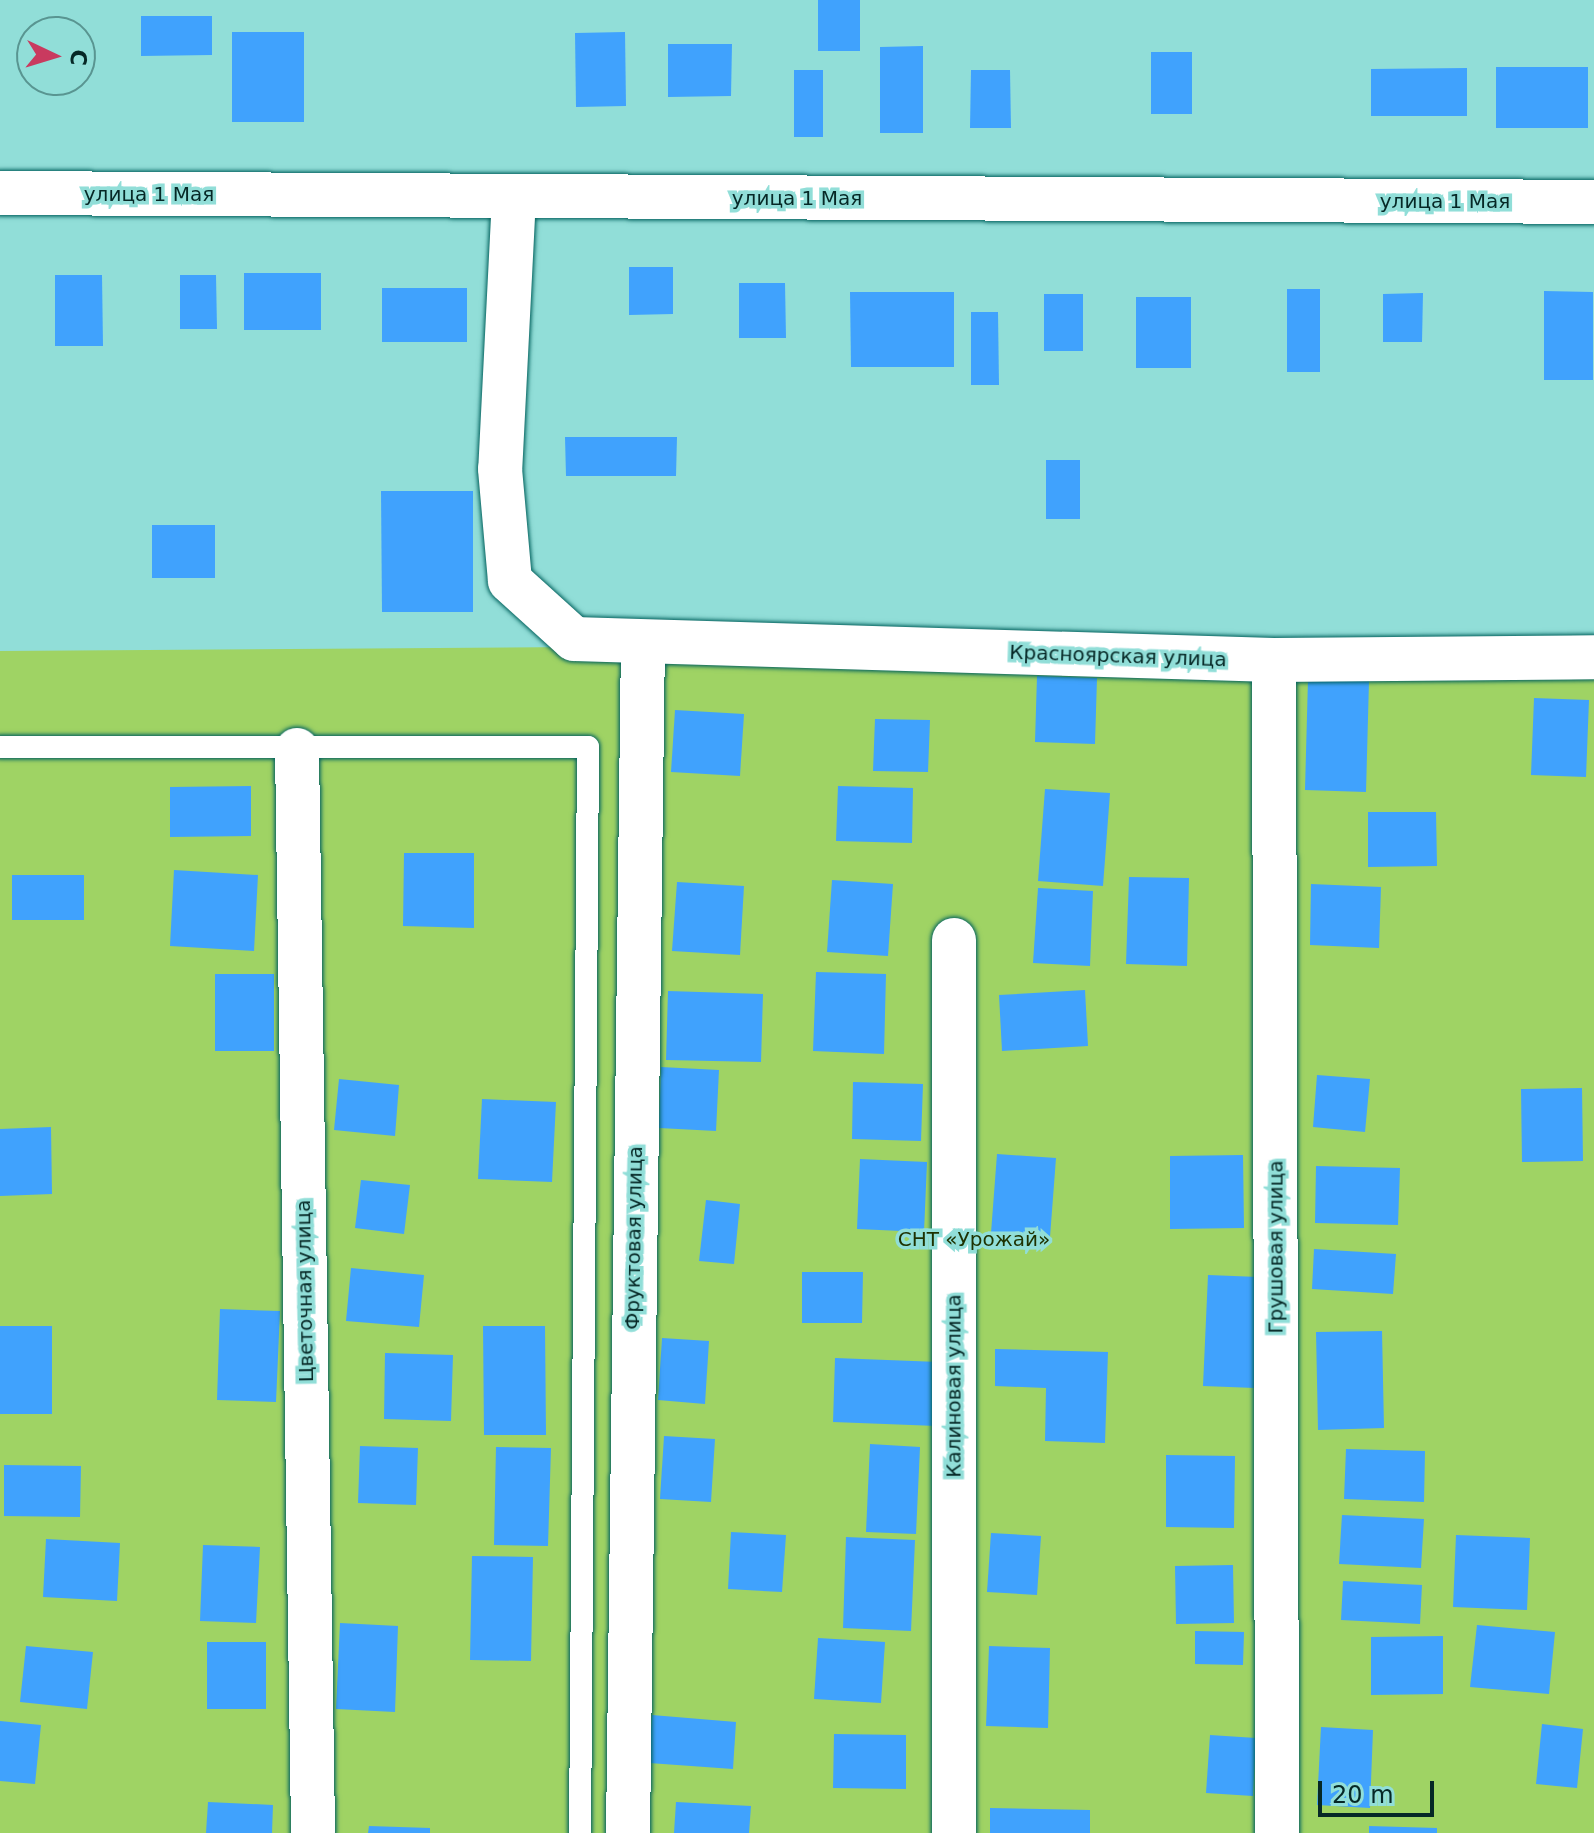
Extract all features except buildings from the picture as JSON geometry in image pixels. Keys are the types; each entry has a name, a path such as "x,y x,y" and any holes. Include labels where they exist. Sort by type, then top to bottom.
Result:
{"street":[{"name":"улица 1 Мая","path":"0,193 1594,202"},
{"name":"Красноярская улица","path":"514,197 500,469 510,581 574,639 643,644 1274,660 1594,657"},
{"name":"Фруктовая улица","path":"628,1833 643,644"},
{"name":"Грушовая улица","path":"1274,660 1277,1833"},
{"name":"Цветочная улица","path":"297,750 313,1833"},
{"name":"Калиновая улица","path":"954,940 954,1833"}],"lane":[{"path":"0,747 297,750 588,747 580,1833"}],"green space":[{"name":"СНТ «Урожай»","path":"1594,640 1594,1833 0,1833 0,651"}]}
